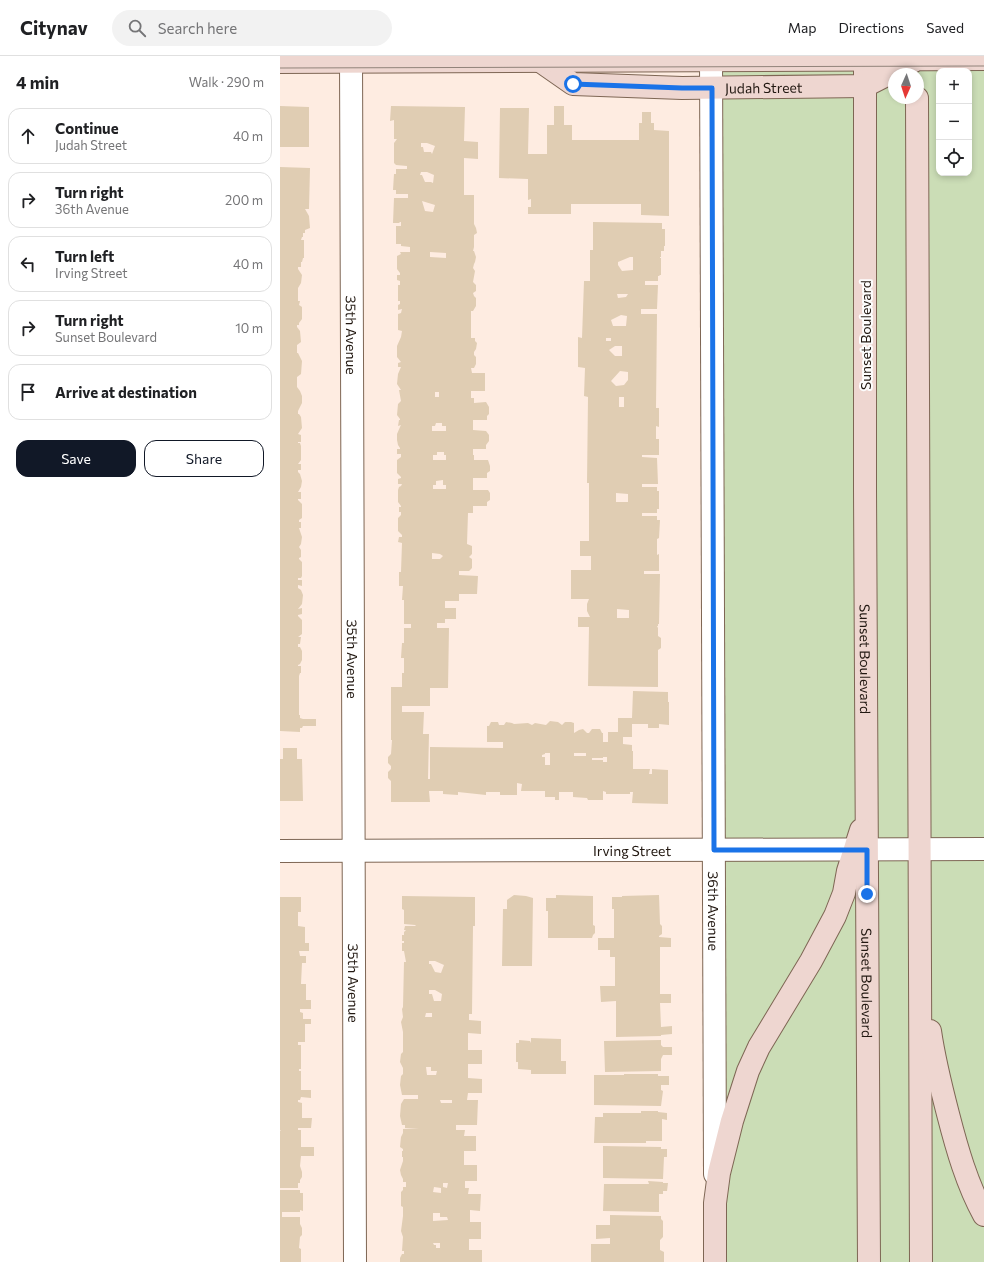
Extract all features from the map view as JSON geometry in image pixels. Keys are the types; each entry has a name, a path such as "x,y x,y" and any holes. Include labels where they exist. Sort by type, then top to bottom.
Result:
{"main road":[{"name":"Judah Street","path":"280,62 352,59 540,61 868,57 917,63 984,59"},
{"name":"Sunset Boulevard","path":"868,57 865,86 867,812 861,850 868,1262"},
{"name":"Judah Street","path":"540,61 573,84 682,88 865,86 917,63"},
{"path":"917,104 921,1262"},
{"name":"Sunset Boulevard","path":"715,1203 728,1134 748,1071 759,1047 811,961 835,916 844,893 848,871 861,850"},
{"path":"920,911 921,954 925,993 937,1066 960,1157 984,1215"},
{"name":"36th Avenue","path":"715,1203 715,1262"}],"street":[{"name":"36th Avenue","path":"711,58 715,1203"},
{"name":"35th Avenue","path":"352,59 355,1262"},
{"name":"Irving Street","path":"280,851 984,849"}],"green space":[{"path":"711,56 984,56 984,1262 715,1262"}],"building":[{"path":"280,106 309,107 309,147 280,147"},
{"path":"391,106 465,107 464,141 478,142 478,159 464,158 464,195 474,195 474,224 477,233 474,235 473,251 476,257 473,268 475,271 473,282 476,285 476,291 473,293 476,298 476,306 473,311 471,311 471,338 475,338 477,343 474,352 476,364 474,368 471,368 472,373 485,373 485,391 471,391 471,398 474,398 474,403 486,402 489,407 487,420 473,420 473,430 486,431 489,435 489,441 486,445 486,449 473,449 473,455 474,460 488,460 490,471 487,473 487,478 473,478 473,490 488,490 490,493 490,500 487,502 487,506 473,506 473,513 468,513 467,544 472,546 472,554 469,557 472,559 472,568 469,571 459,571 459,575 478,576 477,594 459,594 459,601 445,601 445,608 456,608 456,619 445,619 445,623 437,623 437,628 449,628 448,688 430,688 430,706 402,706 402,712 424,712 423,734 429,734 428,779 430,779 430,747 503,748 503,742 487,742 487,726 489,726 491,722 498,722 499,725 504,725 506,722 514,724 528,723 532,725 535,723 546,725 550,721 558,722 562,725 565,722 571,722 574,723 574,733 583,729 589,733 592,729 600,729 603,733 603,742 608,742 608,732 618,732 618,718 632,718 633,691 668,692 669,725 659,724 659,728 648,728 648,724 632,724 632,737 623,737 623,744 632,745 633,769 650,769 649,774 652,774 652,769 668,770 668,804 632,803 633,792 630,792 630,794 606,794 606,792 603,791 603,800 588,800 587,798 573,797 573,792 559,792 559,800 555,800 555,797 545,797 545,791 521,791 522,784 517,783 517,795 500,795 500,792 486,792 486,795 458,792 458,795 443,794 443,791 429,791 430,802 391,802 391,781 388,778 388,772 391,769 391,766 388,763 388,757 391,754 392,740 391,687 402,687 404,658 401,658 402,643 404,643 404,628 411,628 411,624 404,624 404,600 402,600 403,586 399,586 402,543 398,542 399,537 402,537 402,535 398,531 398,518 401,515 401,512 399,512 399,507 401,506 398,502 398,490 402,484 398,484 398,479 401,477 397,473 397,460 401,457 401,454 397,454 397,449 400,449 397,434 401,425 398,426 400,419 397,415 398,404 401,401 399,390 401,390 397,384 398,374 401,367 398,367 398,363 401,362 397,357 397,346 402,331 398,330 398,314 401,313 402,309 398,310 400,301 398,301 398,285 400,285 400,281 397,280 397,275 400,275 400,273 397,269 397,256 401,254 400,252 410,252 410,247 396,244 396,226 401,226 401,222 393,223 394,198 408,198 408,194 396,194 396,190 393,190 394,174 396,174 396,169 407,169 407,166 396,165 394,163 394,143 397,139 394,139 394,120 390,121","holes":["421,143 427,143 435,146 432,154 431,152 424,152 423,147 421,147","421,172 427,172 434,175 433,183 425,182 422,175 420,175","422,201 435,205 433,212 425,211","430,252 446,253 446,258 430,257","435,392 439,392 439,397 435,397","436,423 442,423 442,426 446,426 446,431 432,431 432,426 435,426","437,452 444,452 444,455 446,455 446,460 433,460 433,455 437,455","443,480 443,485 446,485 446,489 433,489 433,485 436,485 436,481","432,553 443,556 440,559 432,559","545,753 550,753 550,765 545,765 545,757 542,757","574,753 586,753 586,756 574,756","607,757 607,762 603,762 603,760 592,760 592,758"]},
{"path":"554,106 564,106 564,125 572,125 572,140 639,140 639,123 642,123 642,112 651,112 651,123 654,123 654,130 669,131 669,216 641,215 641,204 571,204 571,214 528,214 528,207 531,207 531,199 528,200 528,179 499,178 500,108 529,108 528,154 547,154 547,125 554,125"},
{"path":"280,167 310,168 309,209 305,209 309,216 310,228 305,230 305,233 303,233 301,240 304,240 304,258 301,262 301,267 298,267 302,275 301,283 298,288 298,301 300,301 299,305 302,307 302,319 299,325 297,325 300,331 301,342 297,345 297,353 302,361 301,374 297,377 297,387 302,396 302,403 298,411 298,414 301,417 302,428 298,434 301,435 301,442 298,443 300,443 301,446 301,460 298,464 301,464 301,470 298,470 298,472 302,481 298,492 301,492 301,499 298,500 302,504 302,518 299,520 299,522 301,522 301,528 299,528 302,537 299,547 301,550 301,557 299,559 302,562 302,576 301,578 298,578 298,580 302,580 302,586 298,585 298,588 301,590 303,595 302,604 298,609 302,608 302,614 298,615 302,620 302,634 298,637 301,637 298,647 300,647 302,651 302,660 298,666 301,666 301,673 299,676 299,715 300,718 303,719 316,719 316,726 303,726 300,728 300,732 280,731"},
{"path":"593,222 662,223 662,229 665,229 665,246 664,251 661,251 660,257 661,275 658,276 658,281 645,281 645,285 658,285 657,309 641,309 641,314 657,314 656,408 659,408 659,427 656,426 656,439 659,439 659,455 642,455 642,457 657,458 658,484 642,484 642,487 657,487 657,491 659,491 659,509 657,509 657,513 642,513 642,516 657,516 657,520 660,520 659,538 657,539 659,571 644,571 644,574 660,574 659,624 657,626 658,636 661,638 661,648 658,650 658,687 588,686 589,627 578,627 578,617 590,617 587,611 589,599 571,599 571,570 591,570 591,556 580,556 580,541 589,541 589,483 587,483 588,397 584,396 585,368 578,367 578,337 582,338 584,281 590,281 590,250 593,250","holes":["633,257 633,270 622,271 618,265 618,262","617,294 628,294 626,297 618,298","621,315 627,316 626,326 613,326 611,320","606,338 611,338 611,341 606,341","615,346 622,346 622,356 615,356 609,350","620,371 628,372 628,380 624,385 616,386 611,381","619,397 624,397 624,407 619,407","616,493 628,494 628,502 616,502","617,609 629,610 629,618 617,618"]},
{"path":"283,748 297,748 297,759 302,759 303,801 280,801 280,759 283,759"},
{"path":"514,895 533,898 532,966 502,966 503,909 507,909 507,900"},
{"path":"556,895 593,896 593,925 595,926 595,933 592,938 548,938 548,911 546,911 546,898 556,898"},
{"path":"659,895 660,924 662,926 662,934 659,937 671,938 671,947 660,947 660,994 671,994 671,1003 660,1003 661,1027 672,1026 672,1034 661,1036 616,1037 616,1001 601,1002 600,986 615,986 615,957 610,957 610,950 598,950 598,938 614,938 614,909 612,909 612,897"},
{"path":"402,896 475,897 475,926 473,926 472,1014 469,1014 469,1020 481,1021 481,1034 468,1033 468,1050 482,1050 482,1064 468,1064 468,1078 482,1079 482,1093 468,1093 467,1100 478,1100 477,1125 456,1125 456,1130 465,1130 464,1136 476,1136 476,1151 464,1151 464,1165 477,1165 477,1181 465,1181 465,1188 469,1188 468,1194 481,1194 480,1211 470,1210 470,1222 481,1222 481,1239 469,1239 469,1250 482,1250 482,1262 400,1262 402,1254 404,1254 404,1251 402,1251 403,1237 401,1231 403,1207 401,1206 401,1192 403,1187 406,1187 406,1182 403,1182 400,1170 403,1161 403,1149 400,1147 401,1137 403,1129 419,1128 405,1128 405,1125 402,1125 400,1116 401,1104 404,1099 418,1099 418,1095 402,1095 400,1085 401,1076 403,1074 403,1068 400,1062 401,1054 403,1052 403,1032 401,1022 403,1017 404,962 406,962 404,951 402,951 402,943 404,943 404,941 402,941 402,935 404,935 406,930 404,930 405,926 416,926 404,924 404,910 402,909","holes":["429,961 435,961 444,965 441,973 435,972 431,964 429,964","429,990 435,990 442,994 441,1001 434,1001 432,994 429,994","426,1013 432,1013 432,1017 425,1017","426,1067 431,1067 431,1071 437,1071 436,1075 427,1075","440,1100 452,1100 452,1103 441,1103","443,1183 448,1183 447,1188 443,1187","434,1187 441,1188 441,1193 433,1192","433,1213 440,1213 440,1217 447,1217 448,1220 433,1221","433,1243 440,1243 440,1248 436,1248 436,1245"]},
{"path":"280,897 301,897 301,912 298,912 298,926 305,927 305,943 309,943 309,951 299,951 300,956 306,956 306,963 302,963 301,984 306,984 306,1000 311,1000 311,1009 300,1009 300,1012 303,1013 303,1019 311,1019 311,1024 305,1024 305,1042 298,1042 298,1045 301,1045 301,1069 299,1069 299,1071 301,1071 301,1090 311,1090 311,1098 301,1097 298,1102 302,1103 302,1118 312,1118 311,1128 298,1128 298,1130 301,1130 301,1147 314,1147 314,1156 301,1156 300,1166 302,1177 300,1183 298,1183 298,1188 280,1188"},
{"path":"531,1038 561,1039 561,1061 566,1061 566,1074 531,1074 531,1070 518,1069 518,1062 516,1062 516,1043 519,1043 519,1040 530,1041 531,1043"},
{"path":"661,1040 661,1045 663,1047 672,1047 672,1055 663,1055 661,1059 661,1071 605,1072 604,1041"},
{"path":"658,1074 658,1076 669,1076 669,1085 661,1085 661,1090 663,1091 661,1106 594,1105 594,1075"},
{"path":"641,1111 658,1111 667,1113 667,1120 662,1119 662,1141 646,1141 646,1143 594,1143 595,1117 603,1117 603,1113 641,1113"},
{"path":"603,1146 661,1147 661,1149 667,1149 667,1157 664,1157 663,1179 603,1178"},
{"path":"648,1181 668,1183 667,1191 663,1191 663,1194 659,1194 659,1212 603,1211 604,1184 649,1184"},
{"path":"280,1190 300,1190 300,1193 303,1193 303,1211 282,1212 282,1217 300,1217 300,1224 302,1228 299,1248 301,1249 301,1262 280,1262"},
{"path":"610,1215 661,1216 663,1221 663,1237 660,1240 660,1250 664,1252 664,1262 591,1262 591,1244 610,1244 610,1238 596,1239 596,1225 610,1225"}],"tram line":[{"path":"280,68 984,66"}],"route":[{"path":"573,84 712,88 714,850 867,850 867,894"}]}
